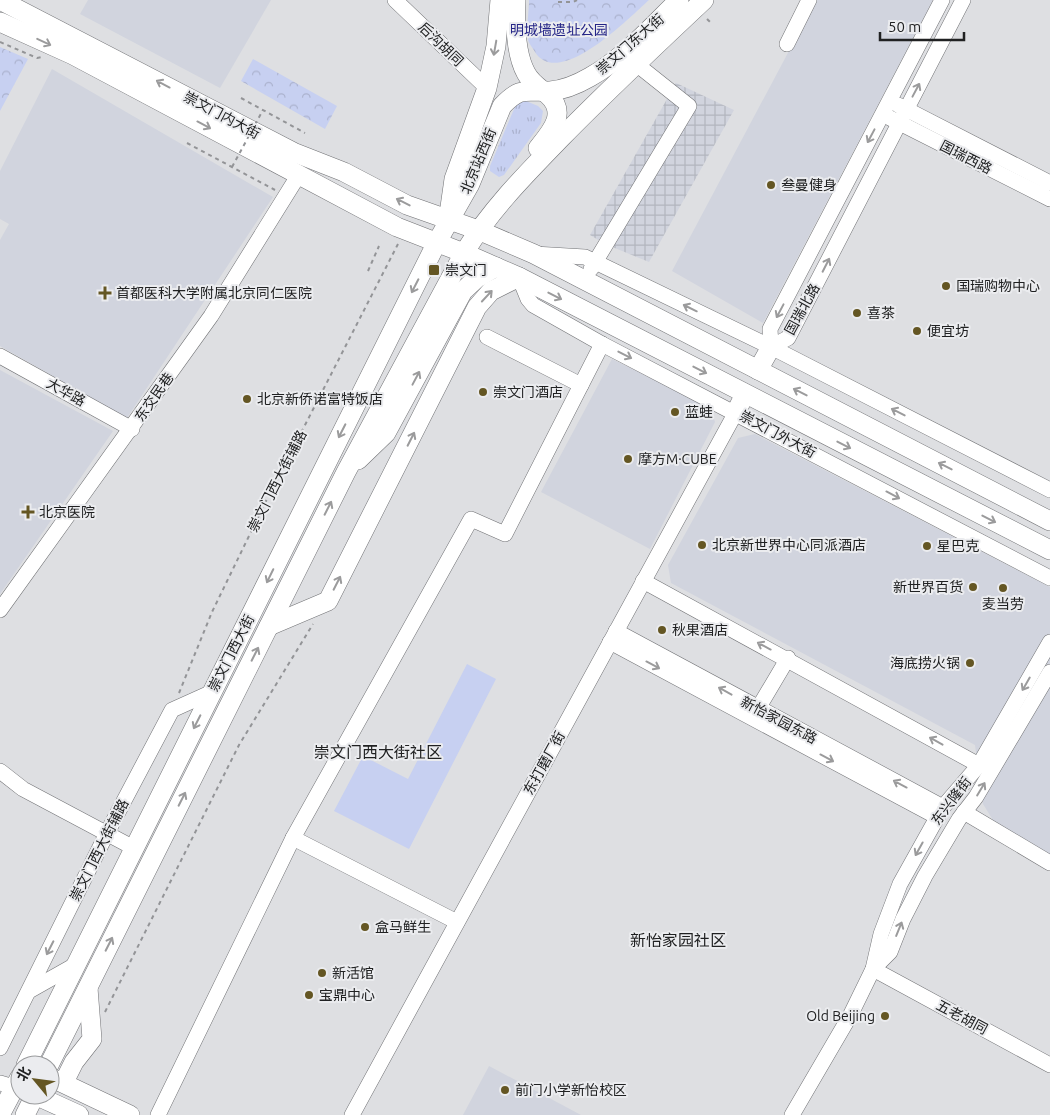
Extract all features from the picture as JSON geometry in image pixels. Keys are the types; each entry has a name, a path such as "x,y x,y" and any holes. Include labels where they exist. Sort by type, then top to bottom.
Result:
{"main road":[{"name":"崇文门内大街","path":"0,0 293,152 344,172 407,205 448,220"},
{"name":"北京站西街","path":"448,220 454,178 487,88 496,46 500,0"},
{"path":"516,0 515,21 521,62 531,81 542,90"},
{"name":"崇文门东大街","path":"542,90 560,89 591,76 628,48 680,0"},
{"name":"崇文门东大街","path":"514,185 635,63 704,0"},
{"name":"崇文门内大街","path":"0,22 73,55 403,230 437,242"},
{"name":"北京站西街","path":"448,220 470,184 502,106 510,98 524,91 542,90"},
{"name":"崇文门东大街","path":"464,252 478,230 514,185 557,119 558,109 542,90"},
{"path":"448,220 478,230 534,254 1050,521"},
{"name":"崇文门西大街","path":"31,1055 448,220"},
{"name":"崇文门外大街","path":"437,242 519,277 1050,550"},
{"name":"崇文门西大街","path":"54,1055 346,472 464,252"},
{"path":"346,472 386,433 463,291 477,278 496,267"},
{"path":"269,626 328,601 477,307 491,291 519,277"},
{"path":"758,370 771,347"},
{"path":"736,412 745,394"},
{"path":"60,1077 92,1039 88,988"},
{"path":"60,1081 130,1115"},
{"path":"0,1115 10,1094"},
{"path":"53,1109 79,1115"}],"street":[{"name":"后沟胡同","path":"395,0 487,88"},
{"path":"787,44 809,0"},
{"name":"国瑞北路","path":"942,0 770,329 771,347 788,338 963,0"},
{"path":"584,281 689,106 635,63"},
{"name":"国瑞西路","path":"886,108 906,109 1050,183"},
{"name":"国瑞西路","path":"886,108 899,123 1050,199"},
{"name":"东交民巷","path":"0,610 132,429 211,316 298,176"},
{"path":"534,254 577,255 595,262 771,347 1050,490"},
{"name":"崇文门外大街","path":"519,277 528,299 533,305 602,344 736,412 1050,578"},
{"path":"487,337 581,385"},
{"path":"158,1115 293,838 471,519 505,534 602,344"},
{"name":"大华路","path":"0,356 132,429"},
{"name":"东打磨厂街","path":"354,1114 736,412"},
{"path":"643,581 788,658 979,765"},
{"name":"新怡家园东路","path":"613,637 940,812"},
{"name":"东兴隆街","path":"792,1115 851,1014 873,970 881,934 900,884 940,812 979,765 1050,642"},
{"path":"754,714 788,658"},
{"name":"东兴隆街","path":"873,970 890,952 915,895 1050,672"},
{"path":"172,710 212,692"},
{"name":"崇文门西大街辅路","path":"0,1048 107,833 172,710"},
{"path":"0,771 23,788 134,848"},
{"path":"964,812 1050,863"},
{"path":"293,838 457,922"},
{"path":"29,991 76,965"},
{"name":"五老胡同","path":"873,970 1050,1065"}],"path":[{"path":"558,2 577,0"},
{"path":"241,98 305,133"},
{"path":"232,167 262,110"},
{"path":"187,143 255,179"},
{"name":"崇文门西大街辅路","path":"172,710 212,612 267,499 396,251 403,230"},
{"path":"368,271 379,246"},
{"path":"105,1012 239,745 328,601"}],"shaded area":[{"path":"88,0 271,0 220,88 80,14"},
{"path":"816,0 933,0 763,323 672,271"},
{"name":"首都医科大学附属北京同仁医院","path":"52,69 273,197 127,418 0,346 0,240 9,224 0,219 0,171"},
{"path":"676,83 734,110 649,262 605,244 590,235"},
{"name":"摩方M·CUBE","path":"612,359 710,407 715,422 650,549 541,492"},
{"name":"北京医院","path":"0,370 113,431 0,594"},
{"name":"新世界百货","path":"755,434 1050,587 1050,857 996,825 983,804 975,745 671,583 668,565 738,438"},
{"name":"前门小学新怡校区","path":"489,1066 581,1115 463,1115"}],"green space":[{"name":"明城墙遗址公园","path":"529,0 649,0 627,21 594,47 577,57 560,62 546,61 535,52 529,42 527,30"},
{"path":"0,47 28,59 0,111"},
{"path":"253,59 337,106 325,129 241,81"},
{"path":"526,101 538,106 543,111 541,123 504,175 499,177 490,171 490,166 514,109 519,102"},
{"path":"467,664 496,679 409,849 334,811 363,756 408,779"}],"place":[{"name":"叁曼健身","path":"771,185"},
{"name":"崇文门","path":"434,270"},
{"name":"国瑞购物中心","path":"946,286"},
{"name":"首都医科大学附属北京同仁医院","path":"105,293"},
{"name":"喜茶","path":"857,313"},
{"name":"便宜坊","path":"917,331"},
{"name":"崇文门酒店","path":"483,392"},
{"name":"北京新侨诺富特饭店","path":"247,399"},
{"name":"蓝蛙","path":"675,412"},
{"name":"摩方M·CUBE","path":"628,459"},
{"name":"北京医院","path":"28,512"},
{"name":"北京新世界中心同派酒店","path":"702,545"},
{"name":"星巴克","path":"927,546"},
{"name":"新世界百货","path":"973,587"},
{"name":"麦当劳","path":"1003,588"},
{"name":"秋果酒店","path":"662,630"},
{"name":"海底捞火锅","path":"970,663"},
{"name":"盒马鲜生","path":"365,927"},
{"name":"新活馆","path":"322,973"},
{"name":"宝鼎中心","path":"309,995"},
{"name":"Old Beijing","path":"885,1016"},
{"name":"前门小学新怡校区","path":"505,1090"}],"district":[{"name":"崇文门西大街社区","path":"378,752"},
{"name":"新怡家园社区","path":"678,940"}]}
